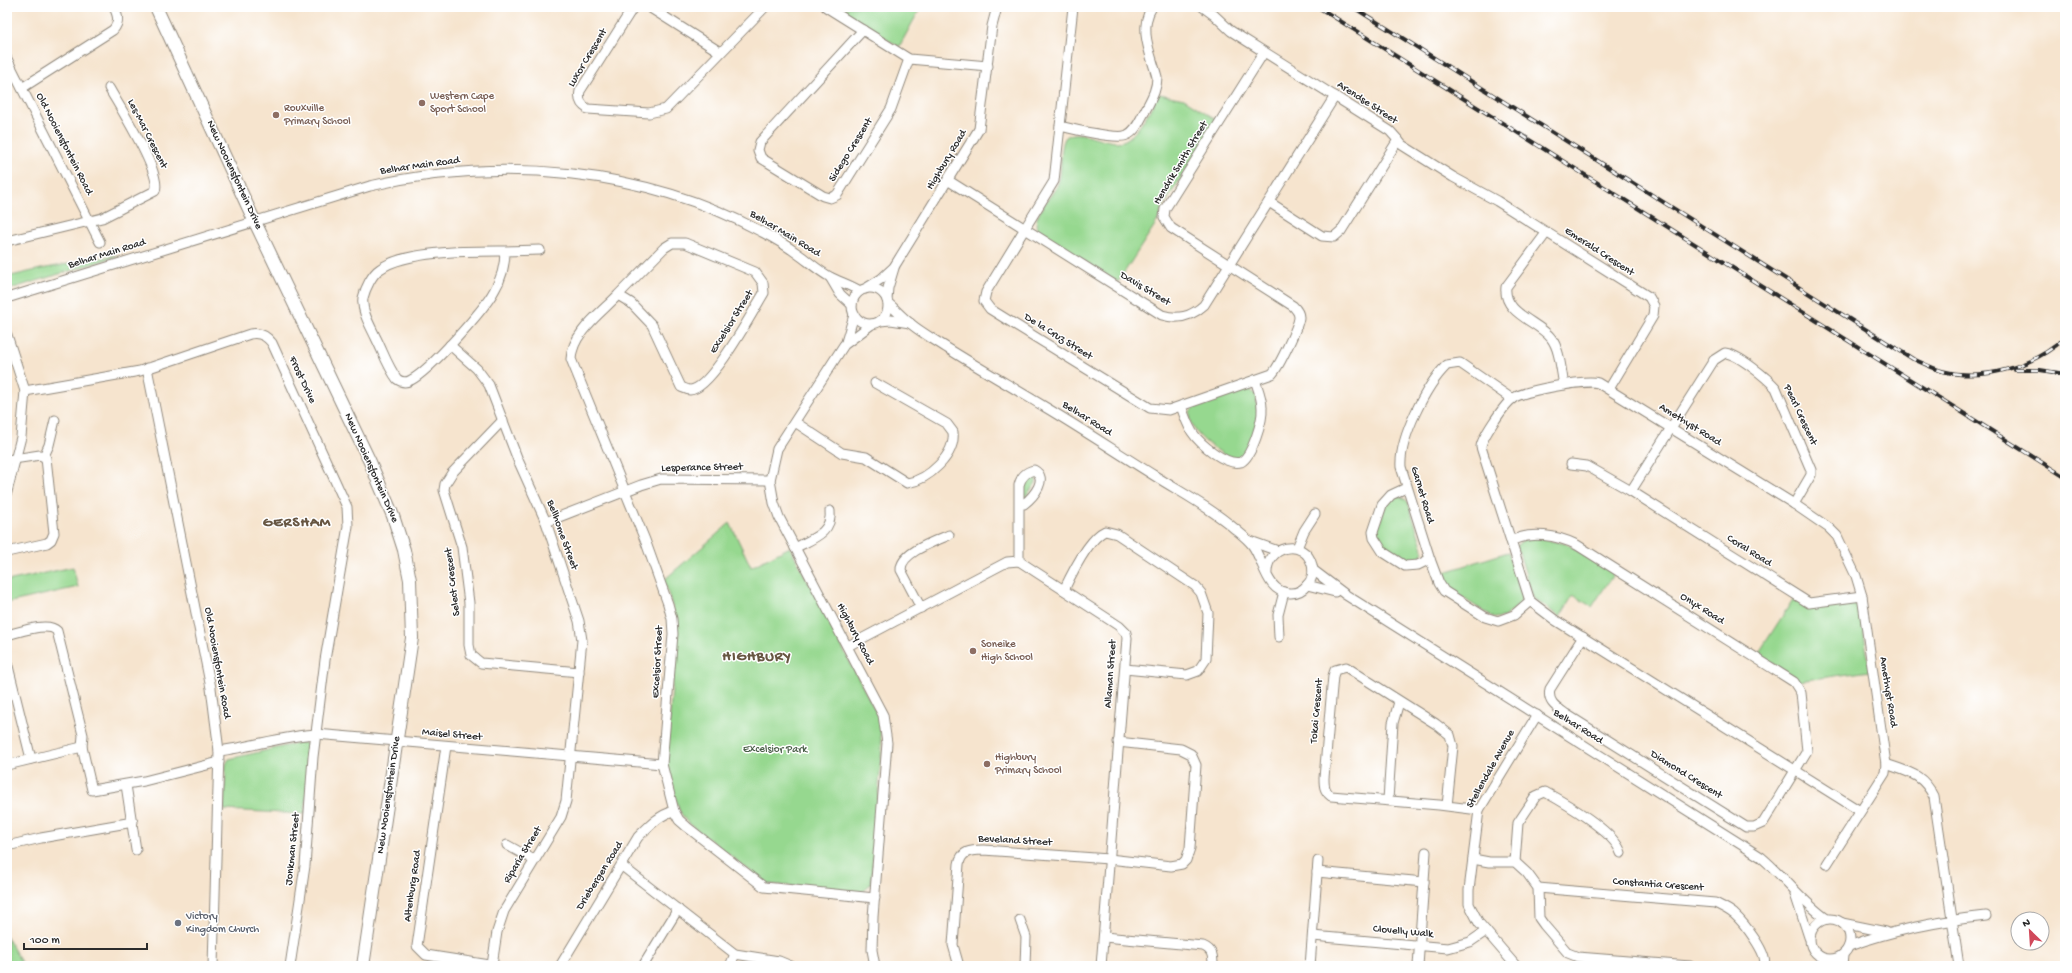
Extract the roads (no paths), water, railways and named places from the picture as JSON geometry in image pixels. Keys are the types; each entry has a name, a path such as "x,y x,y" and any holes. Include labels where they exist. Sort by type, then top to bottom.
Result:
{"street":[{"path":"22,88 113,30 118,25 114,7"},
{"name":"New Nooiensfontein Drive","path":"156,7 254,220 370,462 394,516 404,550 410,580 412,638 363,966"},
{"name":"Luxor Crescent","path":"635,7 632,9 580,92 579,99 585,107 593,110 658,113 673,103 720,52 765,7"},
{"path":"649,7 720,52"},
{"path":"826,7 909,59 988,66"},
{"name":"Highbury Road","path":"862,290 881,280 894,267 949,181 979,129 992,26 997,7"},
{"name":"De la Cruz Street","path":"1073,7 1054,181 985,295 984,301 988,307 1150,408 1170,410 1255,380 1275,371 1298,322 1299,316 1293,306 1229,265"},
{"path":"1060,126 1119,137 1128,135 1137,125 1155,91 1157,83 1157,76 1144,27 1145,18 1152,7"},
{"name":"Arendse Street","path":"1203,7 1231,31 1390,131 1398,140 1341,231 1334,237 1322,236 1269,202"},
{"name":"Sidego Crescent","path":"863,30 760,142 758,153 764,160 823,196 830,198 836,195 891,109 909,59"},
{"name":"Hendrik Smith Street","path":"1229,265 1171,228 1165,221 1164,214 1264,52"},
{"name":"Old Nooiensfontein Road","path":"7,59 100,242"},
{"name":"Les-Mar Crescent","path":"90,222 117,212 150,196 157,187 154,174 134,131 109,88"},
{"name":"Davis Street","path":"949,181 1162,315 1173,318 1190,315 1204,305 1335,96"},
{"path":"1398,140 1402,145 1438,168 1497,201 1547,232"},
{"name":"Belhar Main Road","path":"7,298 342,193 395,180 466,172 526,170 555,172 649,188 686,199 730,216 762,232 796,252 830,277"},
{"path":"7,242 90,222"},
{"name":"Emerald Crescent","path":"1564,385 1555,345 1550,336 1512,307 1506,297 1506,287 1547,232 1649,297 1654,306 1653,316 1609,389"},
{"name":"Excelsior Street","path":"618,295 631,303 652,325 677,380 681,387 689,390 702,385 712,376 764,293 764,288 755,272 678,241 664,248 618,295 576,339 573,346 571,359 626,491 645,540 672,619 673,634 662,764 674,811 680,820 688,827 764,887 875,898"},
{"path":"505,251 505,267 494,293 450,345 410,381 405,382 397,379 366,315 363,299 367,287 376,272 381,268 420,256 462,252 540,250"},
{"name":"Highbury Road","path":"887,301 888,288 894,267"},
{"path":"830,277 862,290"},
{"path":"830,277 840,294 852,305"},
{"path":"870,288 880,291 887,301 886,316 876,323 862,323 854,315 852,305 853,300 862,290 870,288"},
{"name":"Belhar Road","path":"887,301 910,323 1197,502 1249,540 1278,551"},
{"name":"Highbury Road","path":"854,315 846,342 777,450 770,480 774,503 883,715 886,730 886,760 872,934 875,966"},
{"name":"Belhar Road","path":"876,323 892,320 910,323"},
{"name":"Highbury Road","path":"846,342 876,323"},
{"name":"Frost Drive","path":"25,391 146,368 250,334 262,334 272,343 347,507 349,517 325,660 316,734"},
{"path":"7,335 25,391 21,437 12,459 7,492"},
{"name":"Bellhome Street","path":"450,345 486,380 546,522 580,621 582,640 570,756"},
{"name":"Pearl Crescent","path":"1671,427 1714,360 1725,353 1735,356 1770,381 1776,388 1807,458 1812,475 1794,504"},
{"name":"Garnet Road","path":"1512,399 1460,363 1447,366 1419,404 1401,452 1401,467 1406,488 1430,559 1439,583 1444,590 1491,620 1506,620 1530,601"},
{"name":"Old Nooiensfontein Road","path":"146,368 211,688 219,751 220,762 213,966"},
{"path":"1181,406 1193,433 1202,444 1228,462 1241,462 1250,454 1262,416 1261,401 1255,380"},
{"name":"Amethyst Road","path":"1512,399 1526,393 1591,381 1609,389 1794,504 1830,528 1837,536 1856,576 1862,596 1886,764 1885,773 1827,864"},
{"path":"795,422 842,453 866,457 907,483 924,478 933,473 953,443 953,432 947,424 875,383"},
{"path":"1512,399 1485,434 1480,447 1530,601 1583,637 1860,811"},
{"path":"44,456 49,445 55,420"},
{"name":"Select Crescent","path":"502,420 469,453 445,484 445,495 462,547 470,603 470,650 475,659 480,663 579,672"},
{"path":"1631,491 1671,427"},
{"path":"7,552 45,544 53,538 54,533 48,461 44,456 40,455 12,459"},
{"name":"Coral Road","path":"1571,464 1587,466 1631,491 1809,603 1862,596"},
{"name":"Lesperance Street","path":"546,522 661,479 770,480"},
{"path":"1406,488 1391,495 1382,505 1373,532 1374,538 1383,552 1405,566 1418,565 1430,559"},
{"path":"848,646 1007,562 1019,561 1019,503"},
{"path":"796,548 825,531 830,523 830,511"},
{"path":"1296,548 1304,531 1316,514"},
{"path":"1064,590 1072,574 1097,536 1104,531 1117,534 1189,580 1195,586 1201,594 1208,613 1206,659 1198,671 1187,675 1125,669"},
{"name":"Onyx Road","path":"1511,541 1533,534 1577,544 1794,682 1800,693 1808,746 1806,754 1796,770"},
{"path":"921,608 901,570 901,564 910,554 949,535"},
{"name":"Belhar Road","path":"1249,540 1267,575"},
{"path":"1287,547 1296,548 1309,558 1313,570 1307,585 1296,592 1284,592 1273,586 1267,575 1268,562 1278,551 1287,547"},
{"name":"Allaman Street","path":"1019,561 1119,626 1126,633 1125,669 1101,966"},
{"name":"Belhar Road","path":"1313,570 1346,595 1761,857 1779,872 1808,904 1826,919"},
{"name":"Belhar Road","path":"1307,585 1346,595"},
{"path":"1279,638 1278,615 1280,602 1284,592"},
{"path":"7,635 45,626 52,627 57,631 83,735 82,747 92,790 126,784 220,762"},
{"name":"Diamond Crescent","path":"1583,637 1552,684 1548,697 1554,705 1746,827 1754,827 1763,823 1796,770"},
{"path":"7,662 31,759"},
{"name":"Tokai Crescent","path":"1447,806 1453,746 1452,737 1436,724 1399,702 1346,667 1340,668 1333,672 1324,788 1331,796 1388,800 1479,810"},
{"path":"1388,800 1393,723 1399,702"},
{"name":"Stellendale Avenue","path":"1516,966 1479,923 1470,904 1469,890 1479,810 1536,715"},
{"name":"Maisel Street","path":"219,751 250,747 302,735 316,734 662,764"},
{"name":"Jonkman Street","path":"290,966 305,866 316,734"},
{"path":"1109,859 1176,866 1186,860 1190,848 1196,765 1191,754 1181,749 1118,742"},
{"name":"Altenburg Road","path":"446,746 417,946 426,955 496,966"},
{"path":"7,765 82,747"},
{"name":"Riparia Street","path":"492,966 497,932 504,911 561,817 566,801 570,756"},
{"path":"1886,764 1917,775 1929,786 1934,797 1959,966"},
{"path":"126,784 133,822 136,850"},
{"path":"1515,862 1518,823 1536,796 1545,792 1609,833 1619,846 1621,852"},
{"name":"Driebergen Road","path":"560,966 622,866 638,837 651,824 666,814 674,811"},
{"path":"7,846 41,838 133,822"},
{"path":"507,845 534,860"},
{"name":"Beveland Street","path":"959,966 953,946 959,864 963,854 968,851 983,850 1109,859"},
{"path":"1418,966 1426,852"},
{"path":"1473,859 1489,862 1515,862 1528,873 1538,888 1539,918 1568,953 1578,957 1690,966"},
{"path":"1310,966 1318,861"},
{"path":"622,866 735,954 779,961 791,966"},
{"path":"1317,872 1424,882"},
{"name":"Belhar Road","path":"1792,887 1803,912 1809,937"},
{"name":"Constantia Crescent","path":"1538,888 1714,903 1734,914 1761,949 1765,958 1764,966"},
{"path":"643,966 678,909"},
{"path":"1849,946 1891,933 1952,920 1986,916"},
{"path":"1843,955 1835,959 1826,960 1818,956 1812,950 1809,937 1817,923 1826,919 1867,930 1891,933"},
{"path":"1020,920 1026,937 1025,966"},
{"path":"1842,923 1849,933 1849,946 1843,955 1842,966"},
{"name":"Clovelly Walk","path":"1313,936 1448,948 1458,947 1470,942 1486,931"},
{"path":"1104,937 1203,946 1211,952 1213,956 1213,966"},
{"path":"730,966 735,954"},
{"path":"1818,956 1822,966"}],"railway":[{"path":"1318,7 2065,477"},
{"path":"1353,7 1913,359 1938,370 1958,374 1991,373 2024,364 2039,357 2065,338"},
{"path":"2015,370 2040,370 2065,374"}],"place":[{"name":"Western Cape Sport School","path":"422,103"},
{"name":"Rouxville Primary School","path":"276,115"},
{"name":"Soneike High School","path":"973,651"},
{"name":"Highbury Primary School","path":"987,764"},
{"name":"Victory Kingdom Church","path":"178,923"}],"district":[{"name":"GERSHAM","path":"297,523"},
{"name":"HIGHBURY","path":"757,657"}],"park label":[{"name":"Excelsior Park","path":"775,750"}]}
